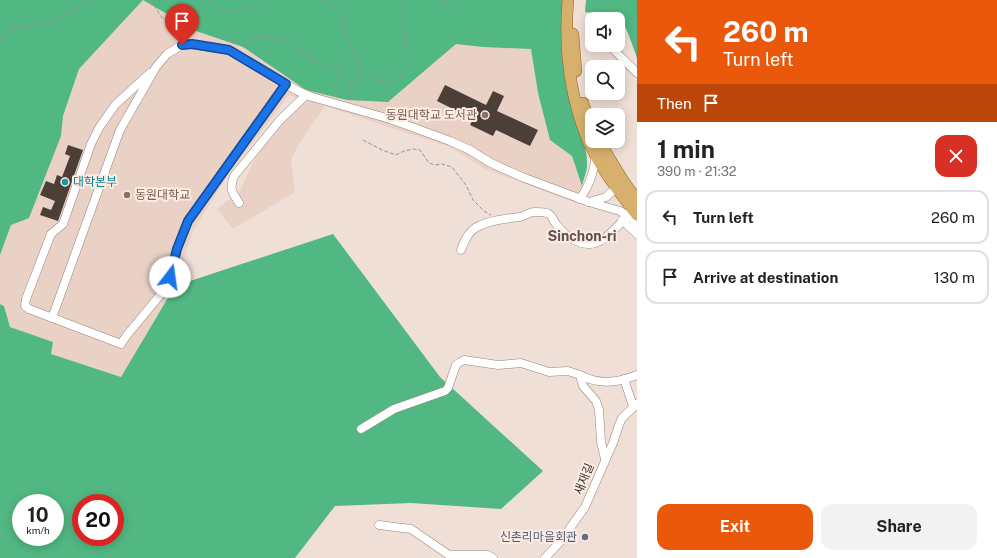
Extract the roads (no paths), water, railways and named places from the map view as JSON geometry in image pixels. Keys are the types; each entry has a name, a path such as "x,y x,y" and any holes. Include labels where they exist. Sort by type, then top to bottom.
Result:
{"main road":[{"path":"568,0 566,51 570,79 583,124 596,155 620,185 637,200"},
{"path":"574,0 573,44 578,81 585,108"},
{"path":"602,148 620,185 629,217"}],"street":[{"path":"286,84 188,221 177,249 170,277 161,294 121,344 29,309 25,306 26,299 51,234 63,224 91,144 99,128 115,105 156,67 167,54 182,45 192,44 229,50 306,95 390,119 450,141 470,150 491,163 522,177 580,199 620,211 637,224"},
{"path":"616,52 637,73"},
{"path":"52,318 120,130 156,67"},
{"path":"239,203 232,191 234,176 280,120 306,95"},
{"path":"580,199 587,190 592,178 596,155"},
{"path":"589,202 606,197 620,185"},
{"path":"461,250 464,241 470,232 478,226 505,220 511,217 522,217 533,212 546,212 552,215 556,224 566,235 580,242 590,244 601,241 629,217"},
{"path":"629,217 637,234"},
{"path":"361,429 394,409 445,391 448,388 456,366 464,360 498,365 522,363 549,372 568,371 596,382 624,379 637,375"},
{"path":"580,375 583,386 596,401 600,410 600,442 605,459"},
{"path":"624,379 635,405"},
{"name":"새재길","path":"545,558 560,542 586,507 622,418 635,405"},
{"path":"379,525 411,529 449,555 488,555 493,558"}],"place":[{"name":"동원대학교 도서관","path":"485,115"},
{"name":"대학본부","path":"65,182"},
{"name":"동원대학교","path":"127,195"},
{"name":"신촌리마을회관","path":"585,537"}],"district":[{"name":"Sinchon-ri","path":"582,236"}]}
